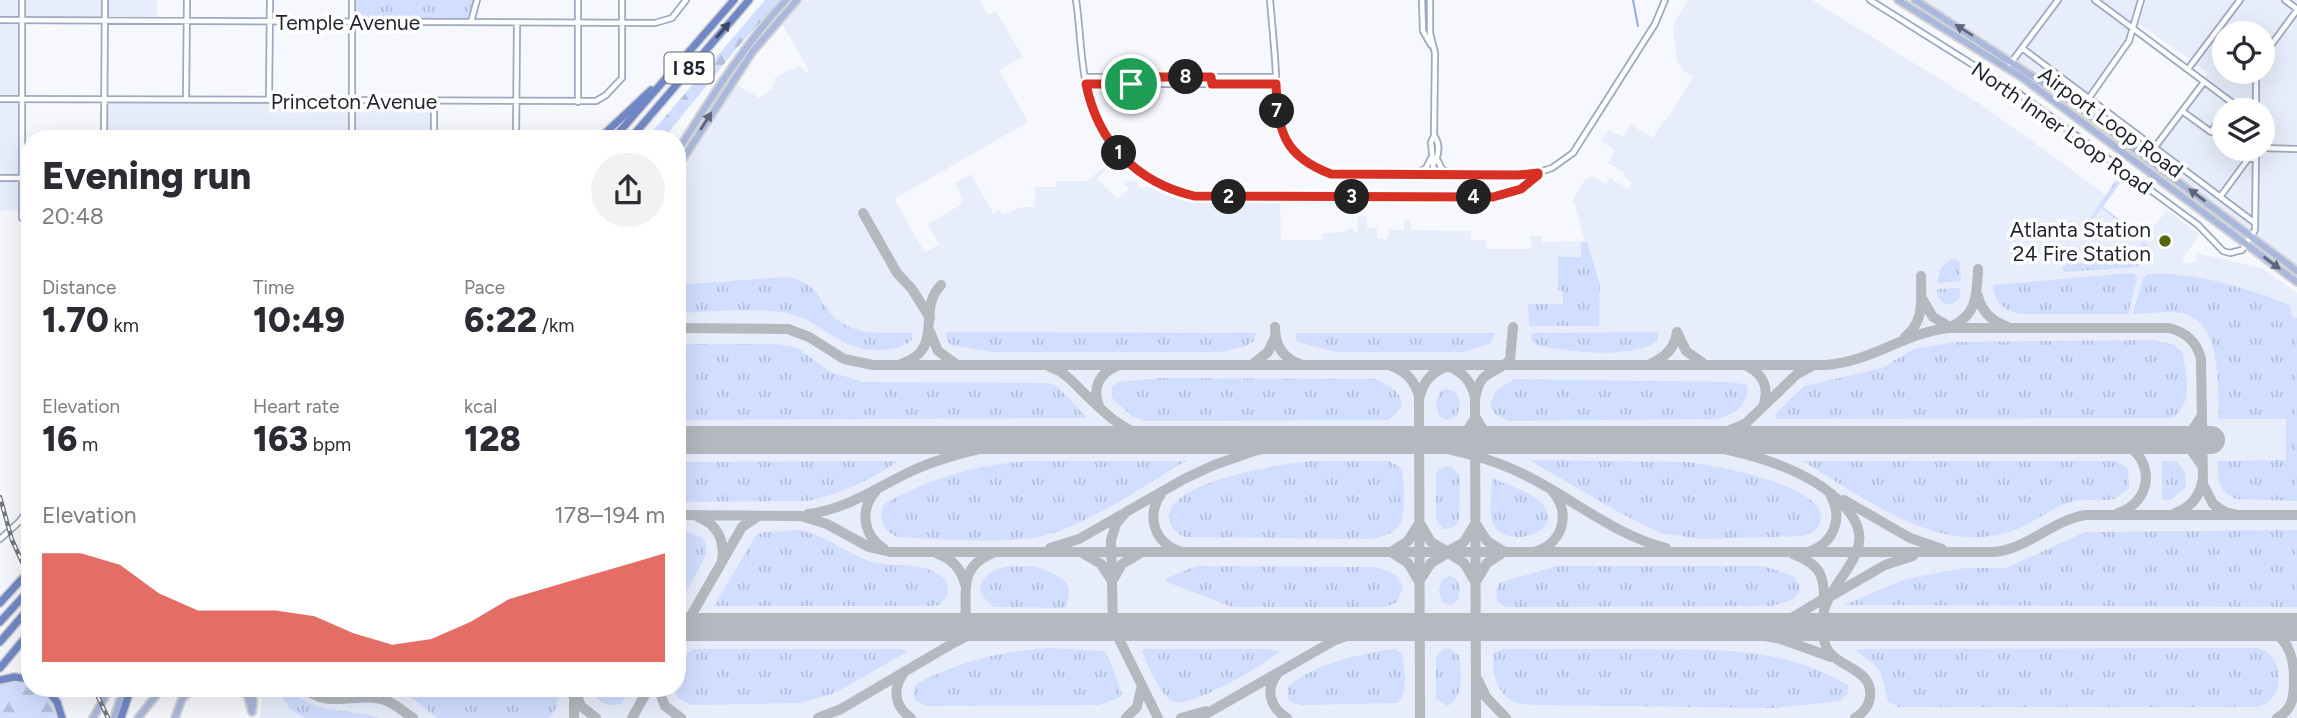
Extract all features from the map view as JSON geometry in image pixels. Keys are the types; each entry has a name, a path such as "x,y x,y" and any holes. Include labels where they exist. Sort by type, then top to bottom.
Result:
{"highway":[{"name":"I 85","path":"621,130 734,0"},
{"name":"I 85","path":"638,130 749,0"},
{"path":"608,130 660,84"},
{"path":"0,603 21,580"},
{"path":"0,622 21,599"},
{"path":"0,642 21,618"},
{"path":"0,668 21,643"},
{"path":"0,680 21,678"},
{"path":"53,697 62,718"},
{"path":"121,718 128,697"}],"main road":[{"path":"686,138 728,70 764,22 786,0"},
{"path":"686,154 735,75 797,0"},
{"name":"Airport Loop Road","path":"1898,0 2007,68 2071,113 2297,282"},
{"name":"Airport Loop Road","path":"1915,0 2069,100 2297,271"},
{"path":"93,718 105,697"},
{"path":"114,718 121,697"},
{"path":"138,718 155,697"},
{"path":"176,718 183,697"},
{"path":"248,697 252,715"},
{"path":"252,715 253,697"}],"street":[{"path":"22,0 23,130"},
{"path":"104,130 105,0"},
{"path":"186,100 187,0"},
{"path":"270,0 270,100"},
{"path":"352,0 352,130"},
{"path":"471,22 477,0"},
{"path":"578,0 578,102"},
{"name":"Princeton Avenue","path":"0,99 578,102 601,99 622,78 622,0"},
{"path":"674,0 681,6"},
{"name":"Temple Avenue","path":"0,20 622,23 672,18 686,0"},
{"path":"1076,0 1084,77 1096,117 1123,158 1154,182 1194,196 1493,197 1521,189 1535,179 1538,173"},
{"path":"1270,0 1277,110 1281,129 1289,146 1304,161 1331,174 1414,175 1538,173 1560,163 1577,148 1657,20 1665,0"},
{"path":"1422,0 1423,31 1435,53 1434,136 1438,142 1434,175"},
{"path":"1430,0 1432,45"},
{"name":"North Inner Loop Road","path":"1870,0 2004,83 2051,116 2198,225 2223,251 2235,252 2246,244"},
{"path":"2007,68 2058,0"},
{"path":"2095,0 2225,98"},
{"path":"2089,98 2123,52 2134,29 2141,0"},
{"path":"2188,70 2240,0"},
{"path":"2275,39 2297,9 2285,0"},
{"path":"516,130 517,23"},
{"path":"2022,48 2256,223"},
{"path":"1084,77 1166,84 1276,84"},
{"path":"1086,84 1167,77 1276,77"},
{"path":"1166,84 1167,77"},
{"path":"1211,77 1212,84"},
{"path":"2155,148 2204,82"},
{"path":"434,101 434,130"},
{"path":"2182,111 2212,131"},
{"path":"2275,148 2297,149"},
{"path":"1414,175 1434,160"},
{"path":"1434,160 1442,169 1454,175"},
{"path":"2221,197 2247,161"},
{"path":"2246,244 2256,223 2256,161"},
{"path":"0,178 21,178"},
{"path":"0,539 21,519"}],"shaded area":[{"path":"0,0 157,0 157,21 26,22 18,210 0,211"},
{"path":"801,0 979,0 988,15 996,11 1023,57 999,70 1028,122 894,199 925,253 939,244 928,224 961,205 963,201 956,183 971,174 993,213 1000,209 1002,215 1022,207 1035,207 1035,187 1056,187 1056,181 1087,181 1104,167 1106,169 1097,179 1118,199 1129,189 1123,183 1126,180 1138,182 1138,186 1143,189 1148,186 1165,195 1190,202 1280,203 1281,240 1322,240 1323,233 1346,232 1347,229 1357,232 1358,216 1367,216 1367,230 1377,228 1377,239 1387,239 1390,230 1404,230 1404,220 1410,220 1411,230 1471,231 1471,240 1486,240 1486,249 1531,249 1531,236 1542,236 1542,242 1585,241 1573,200 1584,181 1592,176 1606,184 1610,178 1628,189 1632,182 1623,176 1625,173 1608,163 1615,150 1601,141 1608,130 1623,137 1631,125 1653,138 1664,120 1666,121 1693,77 1683,70 1677,61 1673,31 1674,23 1688,0 1812,0 1982,105 2109,197 2102,206 2145,238 2167,210 2200,235 2182,259 2186,264 2196,262 2197,253 2264,269 2297,293 2297,718 260,718 261,697 686,697 686,165 735,83 759,98 773,88 772,85 776,83 774,79 781,74 800,66 806,73 809,71 781,22"},
{"path":"1917,0 2297,0 2297,266 2147,158 2208,73 2140,24 2078,109"},
{"path":"106,102 431,104 431,130 107,130"}],"green space":[{"path":"351,0 475,0 472,20 351,23"},
{"path":"439,0 461,0 459,13 456,16 436,14"},
{"path":"765,0 780,0 670,130 654,130"},
{"path":"2116,180 2120,183 2103,207 2146,239 2144,243 2151,249 2138,267 2064,272 2062,268 2067,264 2130,260 2144,241 2101,208 2087,228 2085,226"},
{"path":"1581,242 1587,242 1600,285 1599,326 1529,326 1528,304 1563,304 1563,291 1558,290 1558,257 1581,257"},
{"path":"1951,259 1960,263 1961,281 1937,283 1941,268"},
{"path":"2134,274 2137,278 2128,314 2019,314 2000,304 1993,285"},
{"path":"2148,274 2203,278 2290,305 2292,316 2297,318 2297,501 2236,499 2222,488 2218,461 2286,460 2286,419 2219,419 2216,358 2205,329 2196,319 2182,313 2133,314 2143,278"},
{"path":"785,277 798,280 814,290 834,317 850,327 913,335 911,341 896,348 869,350 844,342 800,317 781,312 743,310 686,313 686,284"},
{"path":"1961,288 1959,299 1951,305 1943,303 1938,297 1937,289"},
{"path":"946,332 1256,333 1254,341 1246,346 1221,352 992,352 951,345"},
{"path":"1658,332 1658,340 1647,346 1600,353 1537,345 1532,340 1531,333"},
{"path":"1295,333 1495,333 1490,344 1463,352 1337,352 1297,342"},
{"path":"2155,340 2174,345 2183,353 2187,380 2186,397 2180,412 2173,418 1777,419 1775,414 1804,386 1882,368 1914,349 1956,342"},
{"path":"686,344 777,344 798,348 828,371 863,382 1049,383 1057,386 1087,418 686,420"},
{"path":"1160,378 1375,379 1390,386 1400,396 1401,402 1396,414 1388,420 1147,421 1133,417 1112,398 1112,386 1120,382"},
{"path":"1514,379 1731,382 1747,385 1747,392 1746,399 1738,409 1714,419 1508,421 1495,414 1490,405 1496,391"},
{"path":"1448,389 1457,393 1460,404 1457,416 1447,420 1439,416 1436,403 1440,391"},
{"path":"1529,460 1688,462 1720,467 1765,479 1805,496 1817,506 1821,518 1815,530 1803,536 1702,539 1660,533"},
{"path":"898,461 855,486 808,501 686,502 686,462"},
{"path":"1026,461 1186,461 1100,512 1047,535 993,541 896,537 883,524 883,505 917,488 970,470"},
{"path":"1313,461 1389,461 1398,466 1402,471 1404,496 1399,526 1389,534 1373,539 1185,537 1176,532 1170,524 1169,517 1174,504 1187,493 1207,484 1255,470"},
{"path":"1802,461 2116,461 2128,469 2129,488 2111,499 2068,503 2015,530 1986,537 1958,536 1903,520"},
{"path":"2162,461 2177,461 2185,473 2186,487 2171,500 2162,500"},
{"path":"1451,467 1460,475 1459,520 1453,527 1444,529 1436,520 1436,475 1439,469"},
{"path":"1492,478 1541,503 1547,512 1548,521 1543,528 1524,537 1513,537 1503,534 1495,527 1491,510"},
{"path":"799,530 809,532 870,561 930,570 947,581 948,595 940,605 931,606 714,606 756,535"},
{"path":"2297,530 2297,607 1844,605 1906,579 1964,568 2006,568 2085,532"},
{"path":"686,532 698,536 706,545 700,567 686,593"},
{"path":"1034,566 1058,576 1067,584 1069,590 1065,608 994,607 981,595 980,586 990,573 1003,568"},
{"path":"1196,566 1375,567 1396,576 1403,588 1397,602 1386,607 1232,607 1165,579"},
{"path":"1557,566 1763,566 1794,576 1799,584 1799,593 1792,600 1773,606 1505,607 1497,601 1499,583"},
{"path":"1449,576 1457,579 1460,588 1458,600 1451,606 1442,602 1439,591 1441,580"},
{"path":"1052,648 1104,651 1122,694 1119,698 1098,705 926,706 914,700 914,687 918,683 951,668 999,654"},
{"path":"1449,648 1459,655 1461,676 1457,696 1448,706 1436,699 1436,658 1443,649"},
{"path":"2257,648 2274,659 2279,679 2272,698 2265,704 2254,707 1898,707 1888,701 1881,673 1873,663 1856,651 1859,649"},
{"path":"694,649 906,650 835,693 800,703 691,705 678,697 686,697 686,656"},
{"path":"1144,649 1280,651 1212,691 1183,702 1174,702 1155,680 1142,652"},
{"path":"1395,649 1402,654 1405,673 1403,693 1398,703 1302,705 1288,699 1288,687 1310,672 1354,657"},
{"path":"1503,649 1697,650 1749,653 1799,663 1823,672 1848,685 1848,693 1840,701 1772,708 1523,704 1510,700 1496,682 1494,652"},
{"path":"21,681 21,697 49,697 57,718 0,718 0,683"},
{"path":"282,697 299,697 320,708 380,718 305,718 290,709"},
{"path":"411,697 558,697 556,709 548,718 437,718"},
{"path":"595,697 625,697 621,704 611,705"}],"waterway":[{"path":"1633,0 1638,26"}],"taxiway":[{"path":"863,213 897,273 912,289 930,318"},
{"path":"1952,326 1971,310 1976,295 1978,269"},
{"path":"1905,337 1919,317 1921,276"},
{"path":"901,364 915,357 923,349 934,295 941,285"},
{"path":"1978,296 1988,315 2006,326"},
{"path":"1923,300 1933,317 1950,327"},
{"path":"1275,327 1276,340 1281,350 1288,358 1300,364"},
{"path":"1476,718 1475,399 1484,377 1510,360 1513,327"},
{"path":"686,328 788,329 809,337 844,359 873,365 1825,365 1857,359 1916,336 1948,328 2169,328 2190,339 2201,359 2203,484 2213,504 2225,512 2238,515"},
{"path":"930,332 938,351 956,364"},
{"path":"1677,332 1686,351 1703,363"},
{"path":"1652,363 1669,351 1677,332"},
{"path":"1253,364 1268,352 1275,337"},
{"path":"1099,406 1096,393 1099,382 1117,366"},
{"path":"1391,366 1409,377 1419,396"},
{"path":"1448,366 1466,378 1475,397"},
{"path":"1420,718 1419,399 1429,378 1448,366"},
{"path":"1747,366 1757,373 1763,382 1766,392 1764,404"},
{"path":"1706,440 1745,424 1797,374 1812,366"},
{"path":"1050,367 1067,376 1115,421 1145,437 1157,440"},
{"path":"2172,440 2191,432 2201,417"},
{"path":"1451,440 1467,431 1475,418"},
{"path":"1476,418 1484,431 1501,440"},
{"path":"808,514 851,502 942,459 1020,440"},
{"path":"1158,718 1113,627 1111,540 1116,524 1126,512 1214,465 1257,450 1317,440"},
{"path":"1395,440 1481,457 1513,469 1630,535 1666,548"},
{"path":"1680,440 1750,455 1797,473 1819,484 1852,516 1858,529 1857,552 1830,596 1823,622 1827,648 1840,662 1865,678 1869,686 1868,704 1855,718"},
{"path":"2112,440 2126,445 2136,453 2143,463 2146,475 2140,497 2118,513"},
{"path":"2172,440 2189,447 2201,464"},
{"path":"2175,513 2193,502 2202,482"},
{"path":"876,491 867,506 866,522 872,537 884,549"},
{"path":"1537,551 1553,541 1562,526 1562,509 1553,492"},
{"path":"1161,494 1154,511 1155,527 1158,535 1170,547 1179,551"},
{"path":"1811,551 1826,542 1834,528 1836,513 1831,496"},
{"path":"1844,500 1910,538 1942,549"},
{"path":"686,515 801,516 827,524 869,547 890,552 1992,552 2017,546 2061,523 2085,515 2297,515"},
{"path":"1050,548 1079,539 1121,515"},
{"path":"698,517 715,528 721,539 722,560"},
{"path":"686,624 742,527 757,517"},
{"path":"1476,524 1487,541 1503,551"},
{"path":"1394,550 1408,541 1418,525"},
{"path":"1421,525 1431,542 1445,550"},
{"path":"1448,551 1464,542 1473,527"},
{"path":"1420,580 1431,563 1448,553"},
{"path":"938,554 956,565 965,584"},
{"path":"818,718 841,709 955,642 962,632 965,620 966,583 970,572 977,562 991,554"},
{"path":"1084,554 1101,564 1110,578"},
{"path":"1114,578 1122,564 1139,554"},
{"path":"1394,554 1408,563 1418,580"},
{"path":"1450,554 1464,563 1474,580"},
{"path":"1477,580 1487,563 1501,554"},
{"path":"1793,554 1803,558 1820,573 1824,587 1824,606"},
{"path":"1833,595 1885,565 1913,556"},
{"path":"1771,627 1785,622 1828,596"},
{"path":"958,641 977,630 993,627"},
{"path":"1199,718 1335,640 1364,630 1393,627"},
{"path":"1716,627 1781,639 1831,657"},
{"path":"2258,627 2276,634 2282,640 2292,662 2293,697 2286,711 2277,718"},
{"path":"1278,673 1271,685 1271,697 1276,709 1287,718"},
{"path":"903,674 897,686 897,698 901,709 911,718"},
{"path":"1478,680 1486,697 1506,718"},
{"path":"1126,718 1137,707 1141,689"},
{"path":"320,697 364,697"},
{"path":"364,697 385,700 413,718"},
{"path":"574,697 574,718"},
{"path":"577,697 581,706 596,718"},
{"path":"632,718 644,697"},
{"path":"662,697 665,706 681,718"},
{"path":"1181,718 1206,711"}],"runway":[{"path":"686,440 2211,440"},
{"path":"686,627 2297,627"}],"railway":[{"path":"0,497 12,540 21,560"},
{"path":"98,697 108,718"}],"place":[{"name":"Atlanta Station 24 Fire Station","path":"2165,241"}],"route":[{"path":"1131,77 1211,77 1212,84 1276,84 1279,122 1289,146 1313,167 1331,174 1538,175 1511,194 1493,197 1194,196 1175,191 1144,176 1123,158 1110,142 1091,106 1086,84 1131,84 1131,77"}]}
